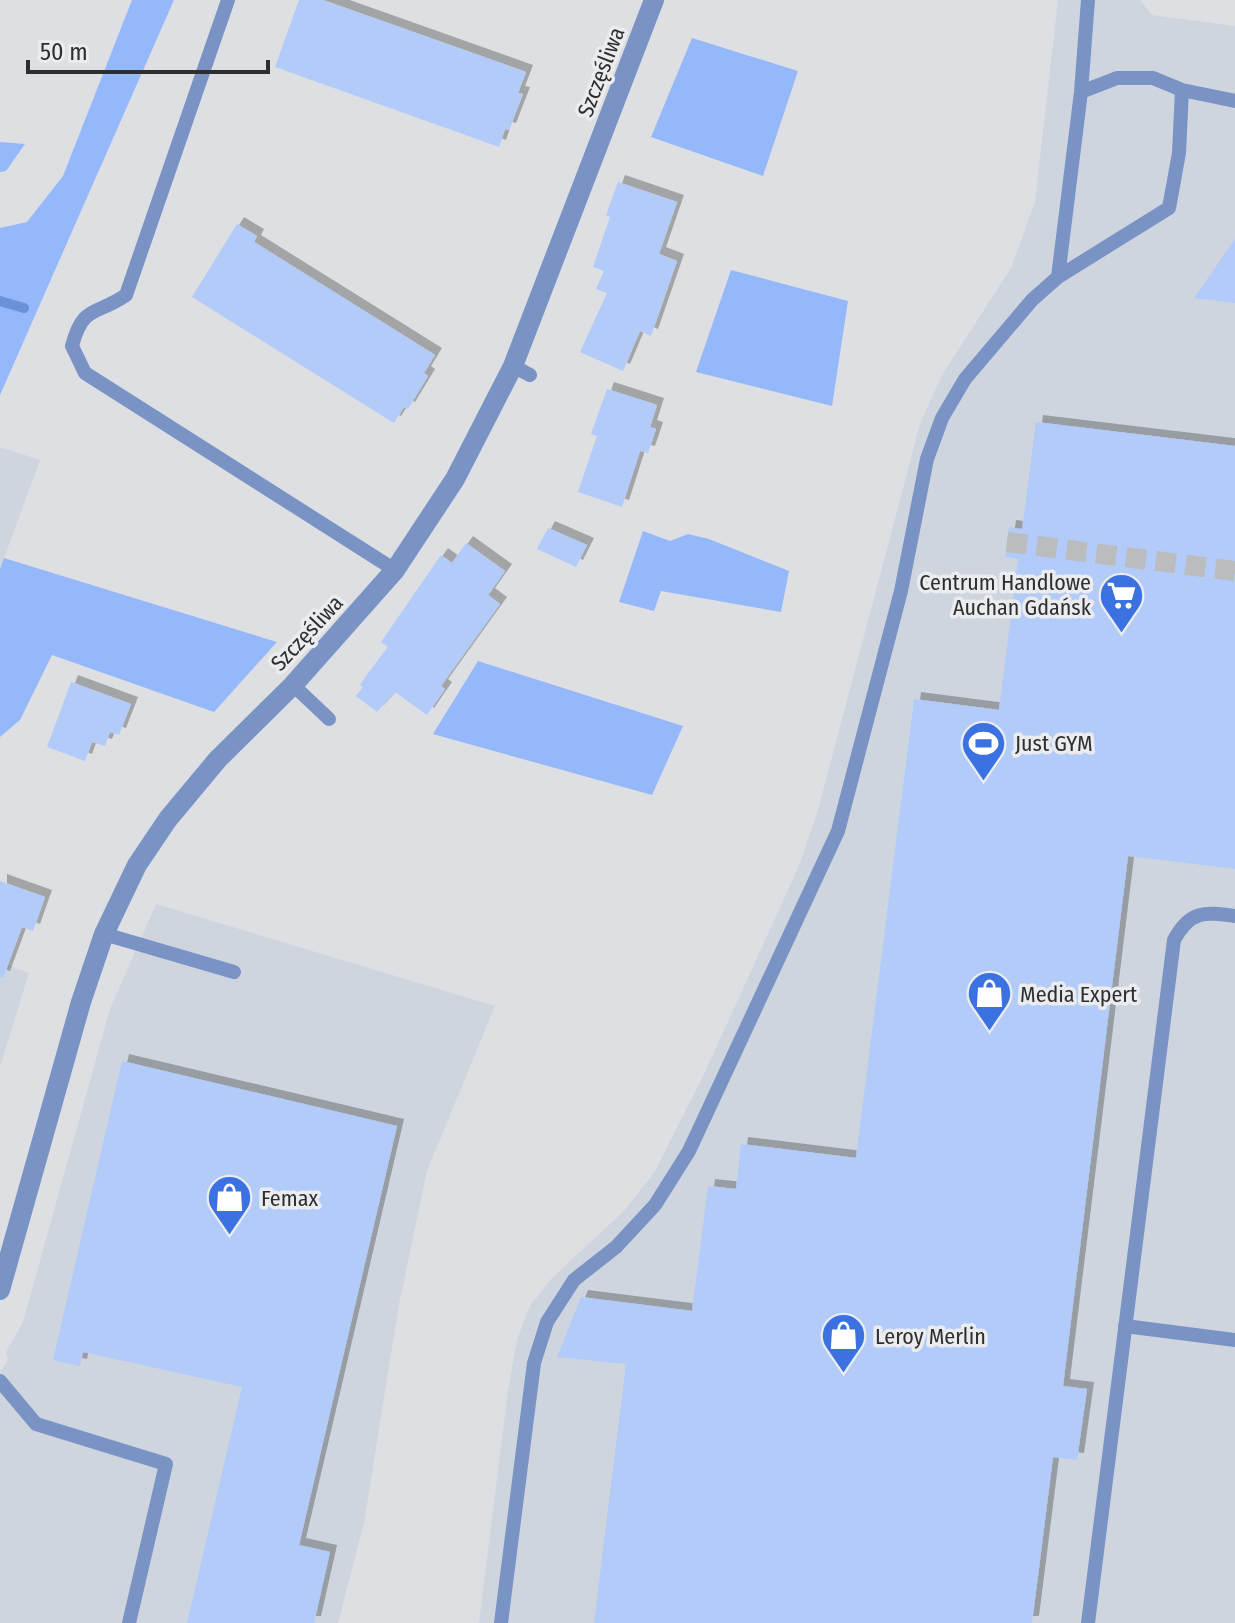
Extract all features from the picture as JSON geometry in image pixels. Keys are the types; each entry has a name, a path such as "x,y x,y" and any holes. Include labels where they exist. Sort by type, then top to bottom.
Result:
{"street":[{"name":"Szczęśliwa","path":"0,1290 81,1002 104,934 137,865 168,819 218,759 293,685 395,570 522,370 654,0"}],"lane":[{"path":"228,0 126,295 113,304 91,312 77,325 72,346 85,373 395,570"},
{"path":"1058,277 1081,92 1088,0"},
{"path":"1081,92 1117,78 1153,78 1182,90 1235,101"},
{"path":"501,1623 534,1363 547,1322 574,1280 616,1247 655,1205 689,1151 838,831 901,591 927,459 942,418 965,379 1032,300 1058,277 1169,208 1179,153 1182,90"},
{"path":"293,685 329,719"},
{"path":"1088,1623 1174,940 1182,925 1195,915 1212,913 1235,916"},
{"path":"104,934 234,972"},
{"path":"1125,1326 1235,1340"},
{"path":"0,1381 36,1424 166,1464 129,1623"}],"shaded area":[{"path":"132,0 174,0 0,395 0,228 27,222 63,176"},
{"path":"1058,0 1140,0 1152,15 1235,26 1235,1623 479,1623 517,1339 530,1306 552,1278 624,1211 654,1173 705,1072 799,866 818,810 920,424 942,375 1011,268 1035,202"},
{"path":"692,38 798,71 763,176 651,137"},
{"path":"0,142 25,144 6,171 0,172"},
{"path":"731,270 848,301 832,406 696,372"},
{"path":"0,447 40,460 0,569"},
{"path":"643,531 670,541 688,534 709,539 789,571 781,612 661,591 654,611 619,602"},
{"path":"4,558 277,642 214,712 52,655 20,720 0,737 0,569"},
{"path":"478,661 683,726 652,795 433,734"},
{"name":"Femax","path":"156,904 495,1006 427,1171 399,1304 364,1523 338,1623 0,1623 0,1373 8,1360 6,1352 23,1322 110,1009"},
{"path":"0,962 29,973 0,1067"}],"building":[{"path":"299,0 323,0 526,72 518,93 523,94 499,147 275,67"},
{"path":"618,182 677,202 659,254 677,261 651,336 640,331 623,371 580,352 607,293 596,289 604,271 593,267"},
{"path":"237,224 257,236 254,242 435,355 424,373 428,376 408,409 404,407 394,423 192,297"},
{"path":"1235,239 1235,303 1194,298"},
{"path":"607,389 657,405 650,427 656,429 648,453 640,451 622,507 578,492 597,436 591,434"},
{"path":"1036,422 1235,446 1235,869 1128,856 1063,1386 1087,1389 1077,1460 1053,1457 1032,1623 594,1623 626,1364 557,1357 581,1297 692,1311 708,1186 736,1189 741,1144 856,1158 914,699 999,710 1018,559 1005,557 1009,527 1022,529"},
{"path":"548,528 587,545 576,567 537,549"},
{"path":"466,543 505,571 488,595 500,604 441,686 445,689 427,715 395,692 377,712 356,696 363,687 360,685 388,647 381,642 441,555 452,563"},
{"path":"71,682 131,704 119,735 110,732 105,746 92,742 85,761 47,747"},
{"path":"0,881 45,897 33,931 22,927 3,978 0,977"},
{"path":"122,1061 397,1126 299,1545 330,1552 314,1623 187,1623 242,1387 83,1352 80,1366 53,1360"}],"waterway":[{"path":"0,301 24,308"}],"tunnel":[{"path":"1007,542 1235,571"}],"place":[{"name":"Centrum Handlowe Auchan Gdańsk","path":"1122,634"},
{"name":"Just GYM","path":"984,782"},
{"name":"Media Expert","path":"989,1033"},
{"name":"Femax","path":"230,1237"},
{"name":"Leroy Merlin","path":"844,1375"}]}
